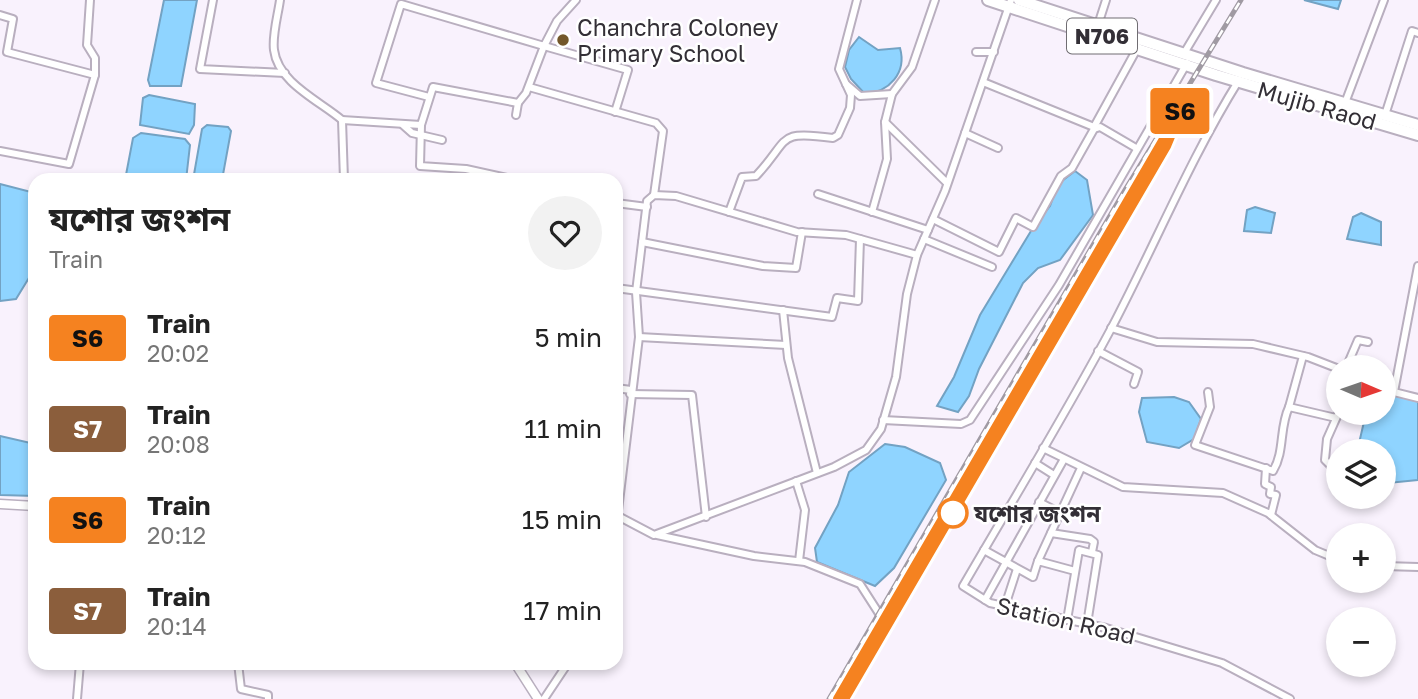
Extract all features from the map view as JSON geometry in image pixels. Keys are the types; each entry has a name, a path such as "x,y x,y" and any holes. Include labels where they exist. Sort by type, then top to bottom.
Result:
{"highway":[{"name":"N706","path":"988,0 1010,3 1096,29"},
{"name":"N706","path":"1019,0 1139,44 1241,77"},
{"name":"Mujib Raod","path":"1185,59 1216,75 1241,77 1343,107 1418,135"},
{"name":"N706","path":"1343,107 1418,125"}],"street":[{"path":"0,151 69,164 95,75 95,58 87,45 90,0"},
{"path":"213,0 200,69 285,73"},
{"path":"280,0 273,49 278,65 315,103 342,120 421,125"},
{"path":"516,115 518,103 529,87 544,46 557,21 576,0"},
{"path":"729,212 742,177 757,176 783,142 794,134 833,138 838,135 850,107 851,95 839,69 857,0"},
{"path":"872,212 887,159 885,122 892,94 912,67 935,0"},
{"path":"1096,29 1106,0"},
{"path":"883,420 961,424 970,419 1066,274 1216,0"},
{"path":"1343,107 1384,0"},
{"path":"429,97 376,83 402,2 628,70 615,113"},
{"path":"654,535 817,473 866,450 883,420 896,377 907,293 918,255 947,183 1010,3"},
{"path":"0,15 13,19 8,52 95,75"},
{"path":"1385,115 1412,31 1418,33"},
{"path":"983,82 1094,127 1139,44"},
{"path":"976,52 994,52"},
{"name":"Station Road","path":"1241,77 1195,153 1164,225 1111,328 963,586 985,600 1005,606 1163,643 1222,663 1290,699"},
{"path":"846,84 860,96 892,94"},
{"path":"485,173 420,166 421,125 433,87 518,103"},
{"path":"529,87 656,123 663,131 654,195 647,201 636,292 639,337 623,458"},
{"path":"342,120 344,173"},
{"path":"885,122 947,183"},
{"path":"402,124 412,133 442,140"},
{"path":"933,219 999,252 1016,218 1033,227 1061,176 1072,168 1094,129 1100,127 1136,148"},
{"path":"965,133 998,148"},
{"path":"818,194 928,230"},
{"path":"654,195 676,196 761,224 860,239 918,255"},
{"path":"623,204 647,207"},
{"path":"642,242 763,265 796,268 802,232"},
{"path":"623,289 832,317 836,298 858,301 860,239"},
{"path":"924,239 992,267"},
{"path":"1396,382 1418,267"},
{"path":"783,310 786,345 817,473"},
{"path":"1111,328 1157,342 1253,344 1326,364"},
{"path":"639,337 786,345"},
{"path":"1352,355 1358,340 1367,342"},
{"path":"1098,351 1138,372 1134,384"},
{"path":"1208,392 1210,407 1195,445 1273,471 1280,459 1282,420 1289,407 1303,356"},
{"path":"623,390 692,395 706,517"},
{"path":"1396,392 1418,398"},
{"path":"1289,407 1326,413"},
{"path":"1043,448 1123,487 1223,493 1271,515 1315,550 1326,555"},
{"path":"985,600 1064,459"},
{"path":"1035,463 1054,475"},
{"path":"984,551 1033,577 1081,468"},
{"path":"1266,468 1265,484 1271,487 1270,494 1276,495 1271,515"},
{"path":"796,481 805,510 799,561"},
{"path":"1039,502 1060,513"},
{"path":"0,504 28,506"},
{"path":"623,518 654,535 754,556 799,561 860,584 887,626"},
{"path":"1051,533 1090,539 1094,542 1092,552"},
{"path":"1067,620 1079,550 1092,552 1098,555 1087,624"},
{"path":"1038,561 1075,571"},
{"path":"1396,566 1418,567"},
{"path":"1005,606 1017,569"},
{"path":"77,699 79,670"},
{"path":"239,670 241,689 268,695 268,699"},
{"path":"519,670 538,699"},
{"path":"544,699 563,670"}],"water":[{"path":"164,0 197,0 181,86 150,86 148,80"},
{"path":"1304,0 1341,0 1338,9"},
{"path":"859,37 878,50 900,48 901,57 901,65 894,80 882,89 865,94 851,79 845,67 849,50"},
{"path":"149,95 195,104 194,125 189,134 140,125 143,98"},
{"path":"207,125 228,127 231,131 223,173 194,173 202,129"},
{"path":"141,133 185,139 190,145 187,173 126,173 133,138"},
{"path":"1075,171 1087,180 1093,215 1060,260 1038,268 1023,283 979,369 969,396 958,412 937,406 954,377 980,315 1034,226 1050,206 1058,184"},
{"path":"0,184 28,191 28,279 16,299 0,301"},
{"path":"1255,207 1275,213 1271,233 1244,231 1247,210"},
{"path":"1361,213 1381,222 1381,245 1347,239 1353,217"},
{"path":"1396,396 1418,401 1418,480 1396,482 1396,439 1360,439 1363,425 1396,425"},
{"path":"1174,397 1189,402 1201,419 1194,439 1179,448 1147,442 1139,412 1142,398"},
{"path":"0,436 28,442 28,496 0,495"},
{"path":"885,444 905,447 940,463 946,480 894,568 875,586 817,562 815,548 838,505 849,472"}],"railway":[{"path":"829,699 1125,190 1241,0"},
{"path":"844,699 1165,146 1174,126"}],"train":[{"name":"S6","path":"838,699 1181,110 1166,146 844,699"}],"place":[{"name":"Chanchra Coloney Primary School","path":"563,40"},
{"name":"যশোর জংশন","path":"953,513"}]}
